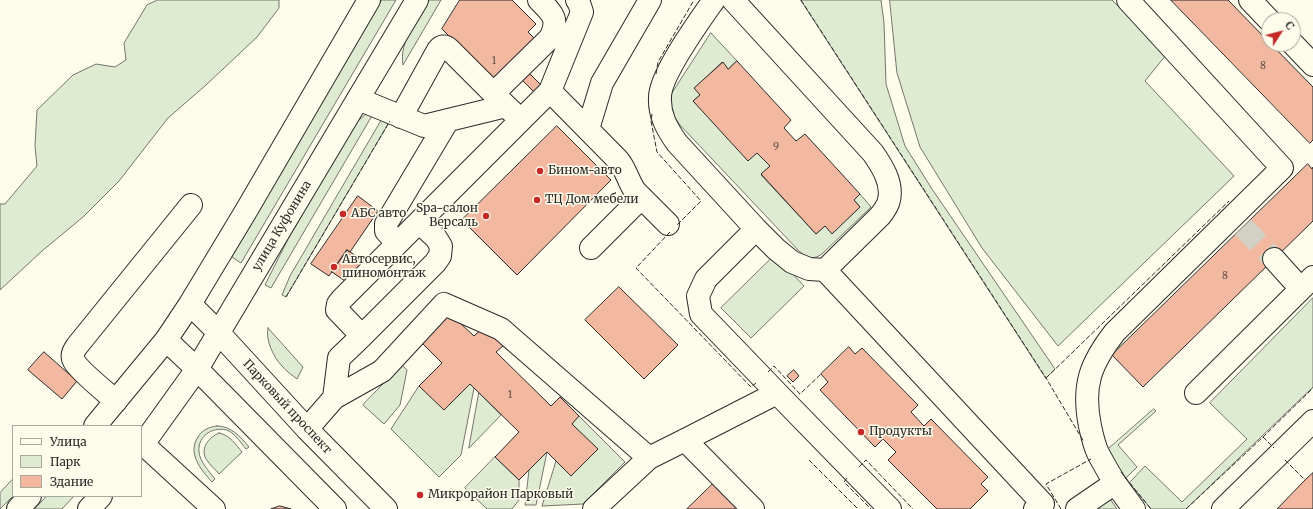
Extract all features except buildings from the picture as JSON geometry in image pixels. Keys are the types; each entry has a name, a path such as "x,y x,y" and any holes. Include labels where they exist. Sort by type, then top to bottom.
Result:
{"main road":[{"path":"96,425 166,340 190,304 369,0"},
{"name":"улица Куфонина","path":"142,446 197,369 416,0"},
{"path":"362,336 341,316 337,310 338,304 419,222 507,107 555,29 555,20 550,11 539,0"},
{"path":"358,98 424,126 507,107 550,91 582,12 580,3 577,0"},
{"path":"588,128 602,82 650,0"},
{"path":"714,0 665,78 660,96 660,109 663,120 677,143 776,249 792,262 809,269 825,270 1043,504 1035,509"},
{"path":"733,0 873,153 882,166 887,178 890,188 890,199 886,208 880,216 825,270"},
{"path":"1128,0 1282,168 1238,222 1115,332 1091,371 1087,384 1086,398 1097,452 1115,483 1134,509"},
{"path":"1250,0 1261,12"},
{"path":"401,117 438,50 443,46 446,46 507,107"},
{"path":"1301,52 1313,65"},
{"path":"550,91 588,128 623,166 630,185 668,224"},
{"path":"397,243 386,230 386,224 448,120"},
{"path":"591,248 641,198"},
{"path":"116,401 81,370 74,360 73,353 77,346 191,205"},
{"path":"334,398 339,358 435,263 440,256 441,246 436,238 419,222"},
{"path":"756,229 706,279 698,296 701,314 890,509"},
{"path":"1196,393 1307,283 1274,259"},
{"name":"Парковый проспект","path":"190,304 218,332 307,429 386,509"},
{"path":"307,429 334,398 382,370 444,304 501,329 648,458"},
{"path":"166,340 197,369 335,509"},
{"path":"594,509 648,458 777,393"},
{"path":"1222,509 1313,421"},
{"path":"685,440 753,509"},
{"path":"142,446 214,509"},
{"path":"1077,509 1115,483"},
{"path":"18,509 29,497"},
{"path":"88,509 100,497"}],"green space":[{"path":"158,0 279,0 279,8 257,37 168,118 119,181 83,217 42,251 0,290 0,204 5,204 37,166 35,146 37,110 73,75 96,64 115,67 126,60 124,43 147,5"},
{"path":"382,0 396,0 241,263 232,257"},
{"path":"429,0 441,0 403,65 402,56 406,39 414,23"},
{"path":"801,0 881,0 884,23 886,84 905,146 932,189 1055,369 1046,378"},
{"path":"890,0 1112,0 1166,55 1145,81 1234,176 1058,346 982,248 920,147 897,73"},
{"path":"711,33 737,61 728,69 722,62 695,88 700,95 693,101 757,153 770,166 761,175 816,234 825,226 832,233 860,207 854,200 860,194 871,207 822,254 818,256 809,258 798,250 680,125 673,113 670,102 672,93"},
{"path":"370,111 373,114 271,288 265,285 288,239 348,136 358,121"},
{"path":"384,116 391,119 286,297 282,295 290,276"},
{"path":"775,255 804,286 751,338 721,308"},
{"path":"1313,298 1313,387 1186,509 1151,509 1129,483 1145,466 1182,502 1247,439 1210,403"},
{"path":"268,328 303,367 297,379 279,363 273,354 267,333"},
{"path":"402,365 407,370 400,405 384,424 363,405"},
{"path":"470,384 474,388 461,455 439,477 391,429 419,386"},
{"path":"479,393 501,415 469,448"},
{"path":"1154,409 1156,411 1118,445 1137,467 1126,478 1105,452"},
{"path":"579,416 625,462 583,504 542,506 556,461 571,476 597,449 572,424"},
{"path":"217,426 222,426 231,430 249,447 246,449 234,435 224,429 218,429 204,436 199,446 199,452 203,463 215,479 212,482 200,467 194,449 195,443 202,432"},
{"path":"219,433 230,438 242,452 219,474 206,459 204,451 206,443"},
{"path":"547,452 536,505 525,505 529,470"},
{"path":"495,457 519,480 519,500 512,509 487,509 465,488"},
{"path":"12,480 12,497 0,509 0,493"},
{"path":"46,497 73,497 62,509 35,509"},
{"path":"1110,499 1117,509 1098,509"}],"tunnel":[{"path":"1243,227 1274,259"}],"fence":[{"path":"656,74 658,62 694,0"},
{"path":"801,0 1046,378 1084,442"},
{"path":"652,114 651,121 657,152 701,201 677,225"},
{"path":"286,297 390,121"},
{"path":"1046,378 1229,201"},
{"path":"670,232 636,268 751,387 756,383"},
{"path":"768,372 774,366 800,394 821,374"},
{"path":"1186,509 1313,388"},
{"path":"1263,437 1274,448"},
{"path":"1061,509 1046,484 1091,459"},
{"path":"809,460 858,509"},
{"path":"859,467 866,460 913,509"},
{"path":"1285,460 1305,480"},
{"path":"1121,472 1151,509"},
{"path":"847,478 844,482 871,509"}],"place":[{"name":"Бином-авто","path":"540,171"},
{"name":"ТЦ Дом мебели","path":"537,200"},
{"name":"АБС авто","path":"343,214"},
{"name":"Spa-салон Версаль","path":"486,216"},
{"name":"Автосервис, шиномонтаж","path":"334,267"},
{"name":"Продукты","path":"861,432"},
{"name":"Микрорайон Парковый","path":"420,495"}]}
